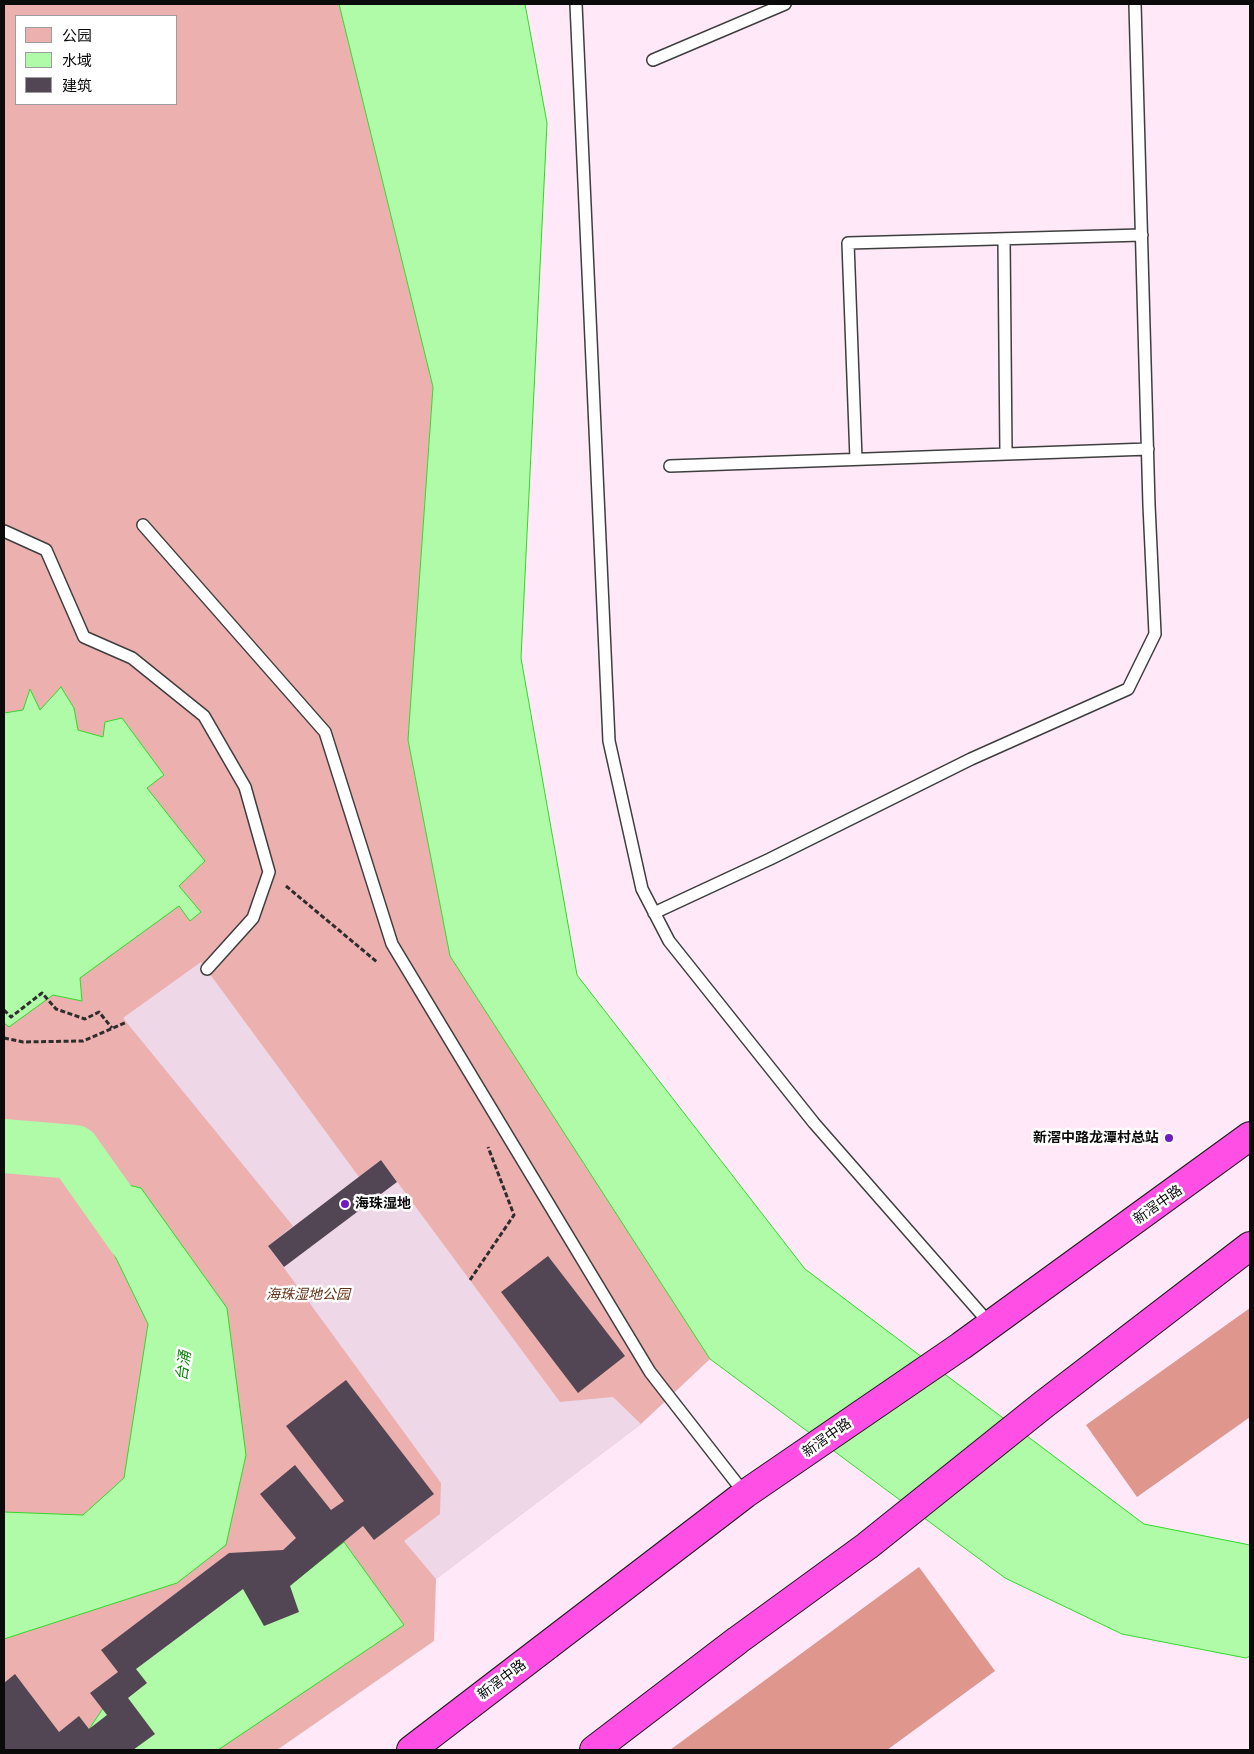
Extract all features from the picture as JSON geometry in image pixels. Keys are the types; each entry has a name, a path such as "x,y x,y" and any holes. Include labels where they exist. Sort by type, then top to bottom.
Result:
{"highway":[{"name":"新滘中路","path":"410,1750 745,1494 961,1346 1250,1136"},
{"path":"594,1750 738,1640 867,1546 1043,1405 1250,1246"}],"lane":[{"path":"576,4 609,741 642,889 668,941 814,1123 990,1324"},
{"path":"652,60 785,4"},
{"path":"654,913 770,859 971,759 1128,689 1155,634 1135,4"},
{"path":"856,460 848,243 1142,235"},
{"path":"1004,239 1006,454"},
{"path":"670,466 1148,449"},
{"path":"143,525 325,732 392,944 650,1372 745,1494"},
{"path":"4,531 46,550 84,637 132,658 204,716 245,787 269,872 252,918 207,969"}],"path":[{"path":"269,872 384,968"},
{"path":"4,1010 11,1017 42,993 56,1009 85,1019 99,1012 112,1028"},
{"path":"4,1038 23,1042 83,1041 127,1022"},
{"path":"470,1280 514,1216 485,1139"}],"green space":[{"name":"海珠湿地公园","path":"4,4 339,4 433,387 408,740 450,956 710,1359 641,1424 436,1579 434,1641 277,1750 4,1750"}],"shaded area":[{"path":"201,962 359,1177 381,1160 560,1402 613,1397 641,1424 436,1579 404,1541 440,1514 441,1483 268,1246 293,1226 123,1018"},
{"path":"1250,1308 1250,1417 1137,1497 1086,1425"},
{"path":"919,1567 995,1671 887,1750 670,1750"}],"water":[{"path":"339,4 525,4 547,123 521,658 577,975 805,1269 1144,1524 1250,1545 1250,1656 1246,1658 1122,1634 1005,1578 710,1359 450,956 408,740 433,387"},
{"path":"61,687 74,708 78,730 103,737 105,722 122,718 164,775 147,788 205,861 179,886 201,912 190,921 179,906 80,978 82,1001 53,995 9,1027 4,1023 4,713 23,710 30,689 40,710"},
{"path":"91,1176 141,1188 227,1308 246,1455 226,1545 177,1583 4,1639 4,1512 83,1515 124,1478 148,1324 97,1219"},
{"path":"344,1542 404,1625 218,1750 75,1750 133,1664 237,1577 295,1581"}],"building":[{"name":"海珠湿地","path":"381,1160 397,1182 284,1267 268,1246"},
{"path":"548,1256 625,1356 578,1393 501,1292"},
{"path":"346,1380 434,1494 374,1540 363,1526 290,1586 299,1612 264,1626 243,1589 136,1669 147,1683 128,1698 155,1734 133,1750 4,1750 4,1683 15,1674 59,1732 79,1716 89,1729 107,1715 90,1693 118,1672 101,1650 229,1553 283,1550 296,1538 260,1494 295,1465 331,1510 344,1501 286,1426"}],"waterway":[{"name":"台涌","path":"4,1146 74,1152 134,1237"}],"place":[{"name":"新滘中路龙潭村总站","path":"1169,1138"},
{"name":"海珠湿地","path":"345,1204"}]}
